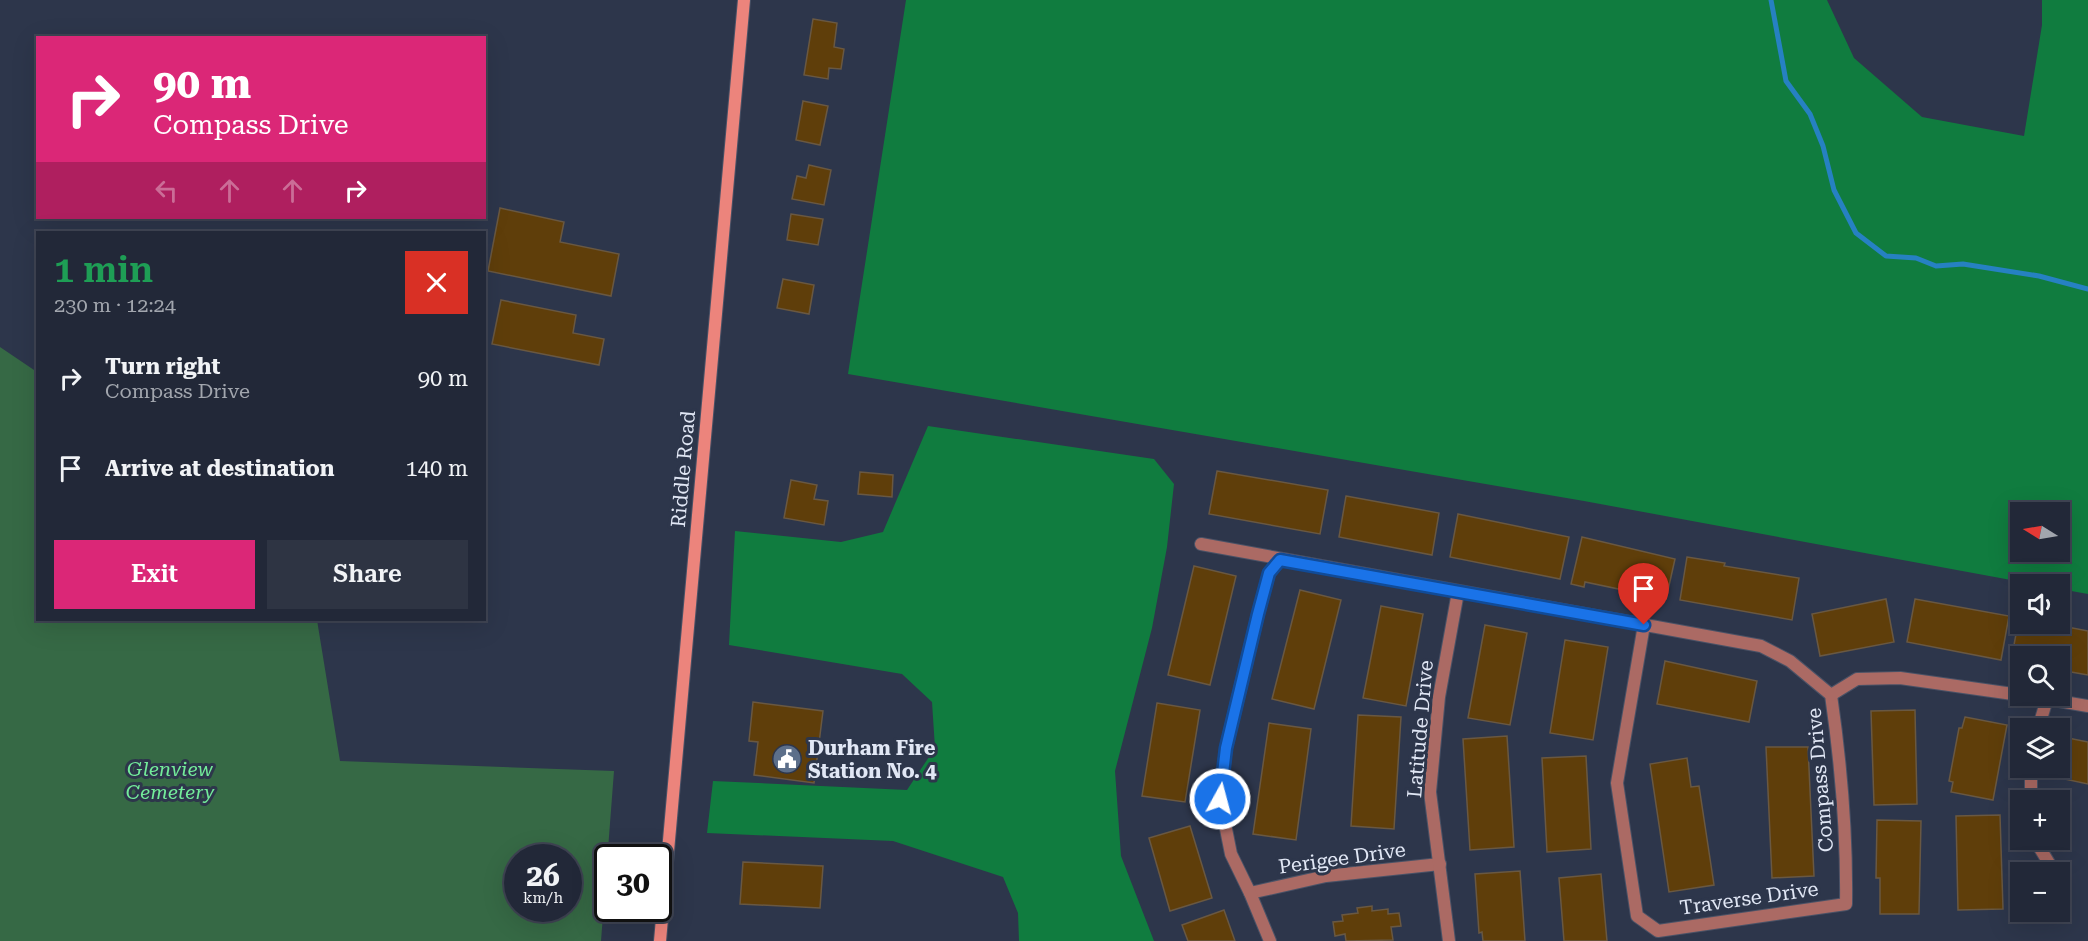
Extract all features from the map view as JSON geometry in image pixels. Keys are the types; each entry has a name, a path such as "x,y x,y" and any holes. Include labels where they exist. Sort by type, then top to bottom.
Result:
{"main road":[{"name":"Riddle Road","path":"660,941 744,0"}],"street":[{"name":"Compass Drive","path":"1201,544 1761,646 1790,661 1831,695 1840,764 1846,859 1846,904"},
{"path":"1270,941 1250,893 1230,854 1220,799 1226,748 1258,614 1269,573 1280,560"},
{"name":"Latitude Drive","path":"1449,941 1430,792 1439,697 1458,592"},
{"name":"Traverse Drive","path":"1644,625 1617,783 1637,916 1658,931 1846,904"},
{"path":"1831,695 1857,679 1900,678 2010,693"},
{"path":"2070,703 2088,706"},
{"name":"Perigee Drive","path":"1250,893 1326,876 1440,864"}],"green space":[{"path":"906,0 1827,0 1854,58 1922,117 2024,136 2042,25 2042,0 2088,0 2088,594 2070,591 2070,574 2010,574 2010,580 1584,501 848,374"},
{"name":"Glenview Cemetery","path":"0,347 36,371 36,621 317,621 340,761 614,771 608,844 594,844 594,922 602,922 601,941 0,941"},
{"path":"928,426 1154,459 1174,484 1167,547 1152,628 1115,771 1121,856 1154,941 1019,941 1018,913 1003,877 893,841 707,833 713,781 907,790 935,748 932,702 902,674 729,645 735,531 841,542 883,532"}],"building":[{"path":"813,19 837,23 834,47 844,49 841,69 829,68 828,79 804,75"},
{"path":"803,101 828,106 820,145 796,140"},
{"path":"809,165 831,170 824,205 792,199 797,176 806,178"},
{"path":"500,208 564,222 560,242 619,254 611,296 488,271"},
{"path":"791,214 823,219 818,245 787,240"},
{"path":"783,279 814,285 809,314 777,308"},
{"path":"501,300 576,315 573,333 604,339 599,365 492,344"},
{"path":"1217,471 1328,490 1320,534 1209,514"},
{"path":"860,472 893,475 892,497 858,494"},
{"path":"791,480 817,485 814,499 828,501 824,525 784,518"},
{"path":"1346,496 1439,513 1432,555 1339,537"},
{"path":"1458,514 1569,537 1560,579 1450,557"},
{"path":"1582,537 1675,559 1666,599 1585,582 1584,587 1571,584"},
{"path":"1687,557 1725,563 1724,566 1799,578 1792,620 1680,600"},
{"path":"1194,566 1236,576 1210,685 1168,675"},
{"path":"1300,590 1341,600 1314,709 1272,699"},
{"path":"1886,599 1894,642 1820,656 1812,614"},
{"path":"1915,599 2009,616 2001,660 1907,642"},
{"path":"1381,606 1423,614 1406,706 1363,698"},
{"path":"1485,625 1527,633 1510,725 1468,718"},
{"path":"2070,628 2088,631 2088,675 2070,672 2070,646 2014,646 2016,634 2070,634"},
{"path":"1565,640 1608,647 1593,740 1550,733"},
{"path":"1665,661 1757,681 1749,722 1657,704"},
{"name":"Durham Fire Station No. 4","path":"753,702 823,711 814,783 754,775 758,742 749,741"},
{"path":"1157,703 1200,710 1185,802 1142,796"},
{"path":"1915,710 1917,804 1874,805 1871,711"},
{"path":"1358,715 1401,717 1394,829 1351,826"},
{"path":"1965,717 2007,725 1993,800 1951,792 1953,782 1949,781 1959,728 1962,728"},
{"path":"1269,723 1311,729 1296,840 1253,834"},
{"path":"1507,736 1514,847 1470,850 1463,739"},
{"path":"2070,738 2088,742 2088,784 2060,778 2070,778"},
{"path":"1766,747 1808,747 1814,876 1772,878"},
{"path":"1586,756 1591,849 1547,852 1542,758"},
{"path":"1687,758 1691,787 1699,786 1714,885 1669,892 1650,764"},
{"path":"2000,815 2003,909 1958,910 1956,816"},
{"path":"1877,820 1921,821 1919,914 1880,914 1880,878 1876,878"},
{"path":"1190,826 1212,898 1170,911 1149,838"},
{"path":"743,862 823,866 820,908 740,904"},
{"path":"1520,871 1525,941 1483,941 1482,932 1479,933 1475,874"},
{"path":"1601,874 1607,941 1564,941 1559,878"},
{"path":"1372,906 1372,911 1388,909 1388,914 1399,913 1401,926 1391,927 1393,940 1346,941 1345,934 1335,936 1333,922 1343,921 1342,915 1358,913 1357,908"},
{"path":"1224,910 1235,941 1188,941 1182,925"}],"waterway":[{"path":"1771,0 1786,81 1810,114 1823,146 1834,190 1856,233 1886,256 1916,258 1936,266 1963,264 2039,276 2088,289"}],"place":[{"name":"Durham Fire Station No. 4","path":"787,759"}],"route":[{"path":"1220,799 1226,748 1258,614 1269,573 1280,560 1644,625"}]}
